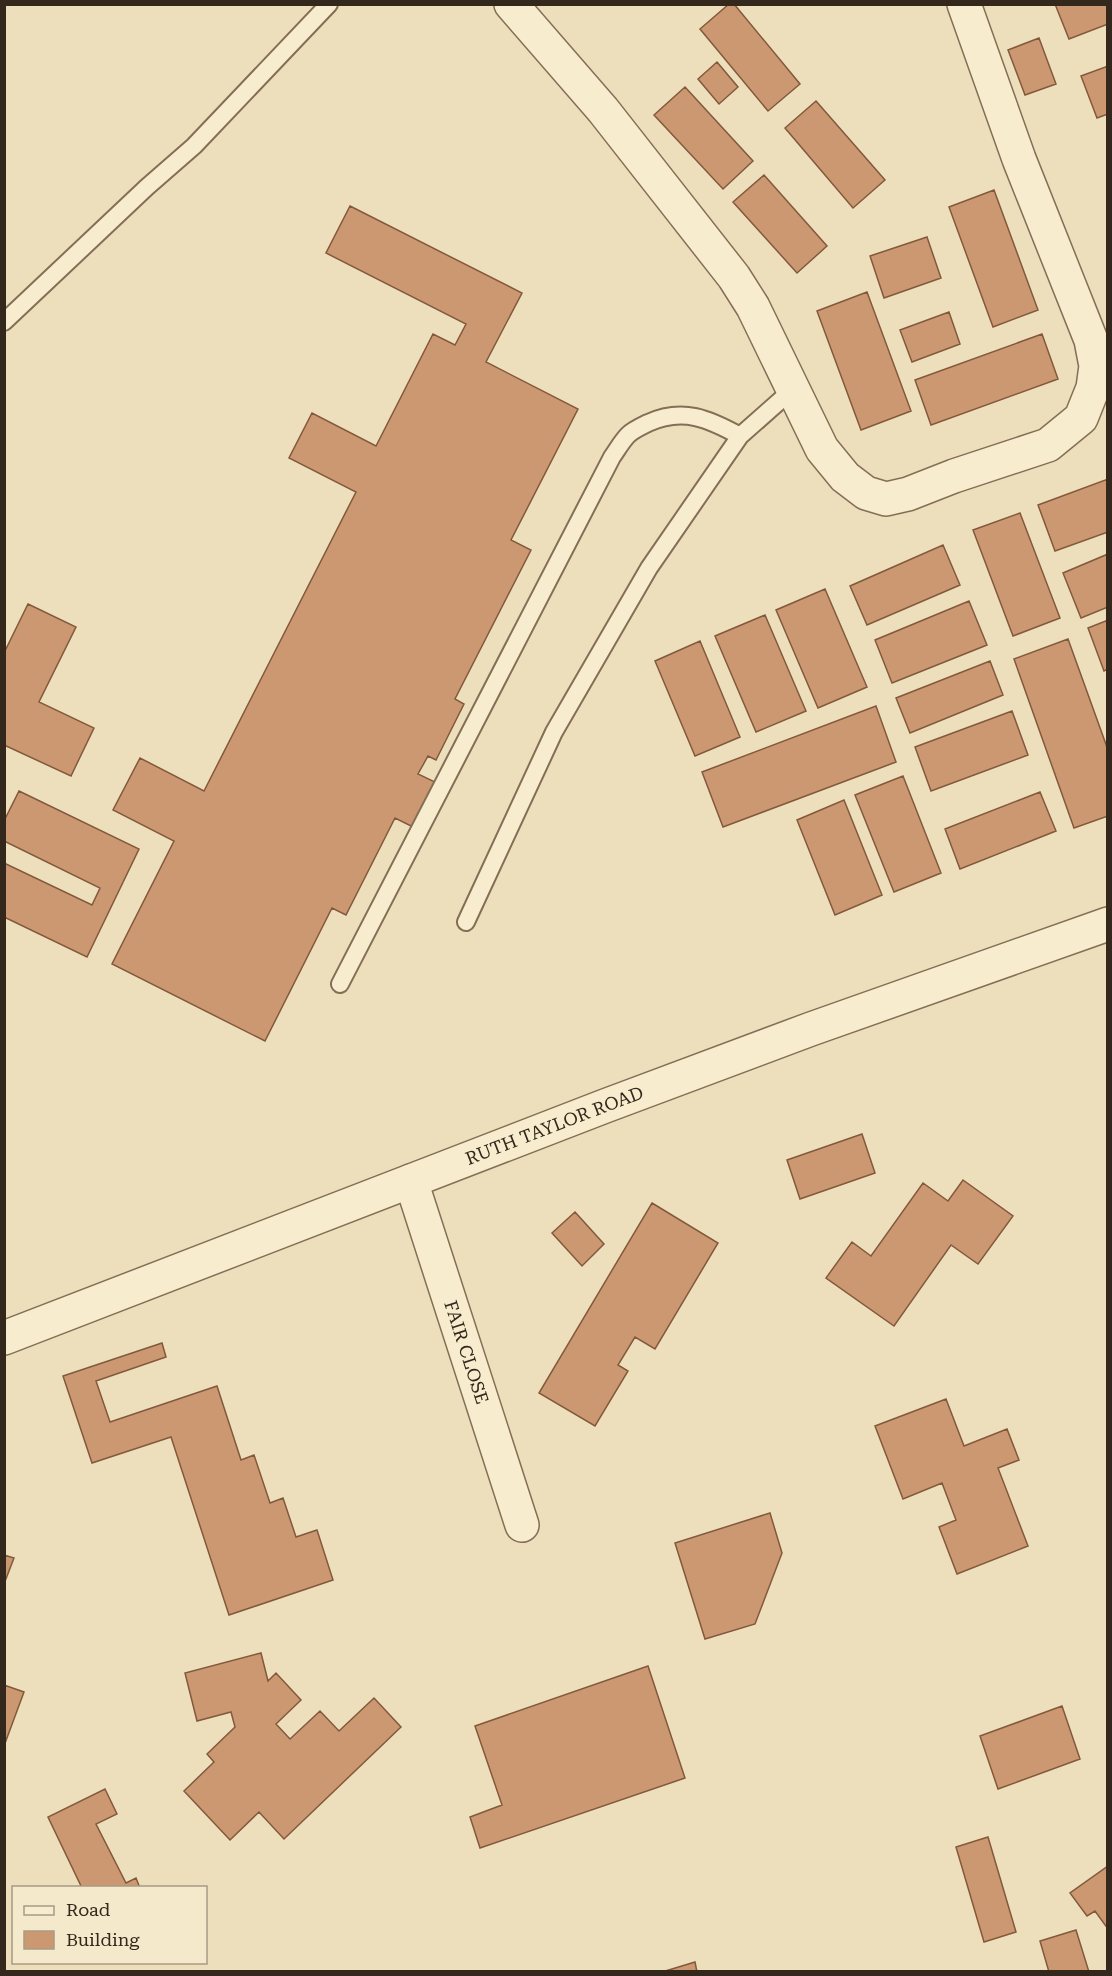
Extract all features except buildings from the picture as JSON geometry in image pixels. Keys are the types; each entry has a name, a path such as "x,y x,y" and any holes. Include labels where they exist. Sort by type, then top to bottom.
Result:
{"street":[{"path":"511,4 603,110 734,277 758,317 822,449 845,477 866,493 886,499 908,494 1048,445 1081,418 1093,388 1096,366 1091,340 1019,159 964,4"},
{"name":"RUTH TAYLOR ROAD","path":"4,1338 605,1106 812,1029 1106,930"},
{"name":"FAIR CLOSE","path":"411,1181 522,1525"}],"lane":[{"path":"4,322 138,195 194,146 328,4"},
{"path":"466,922 554,732 650,568 740,436 792,390"},
{"path":"340,984 612,458 628,434 657,419 671,415 689,415 717,423 740,436"}]}
